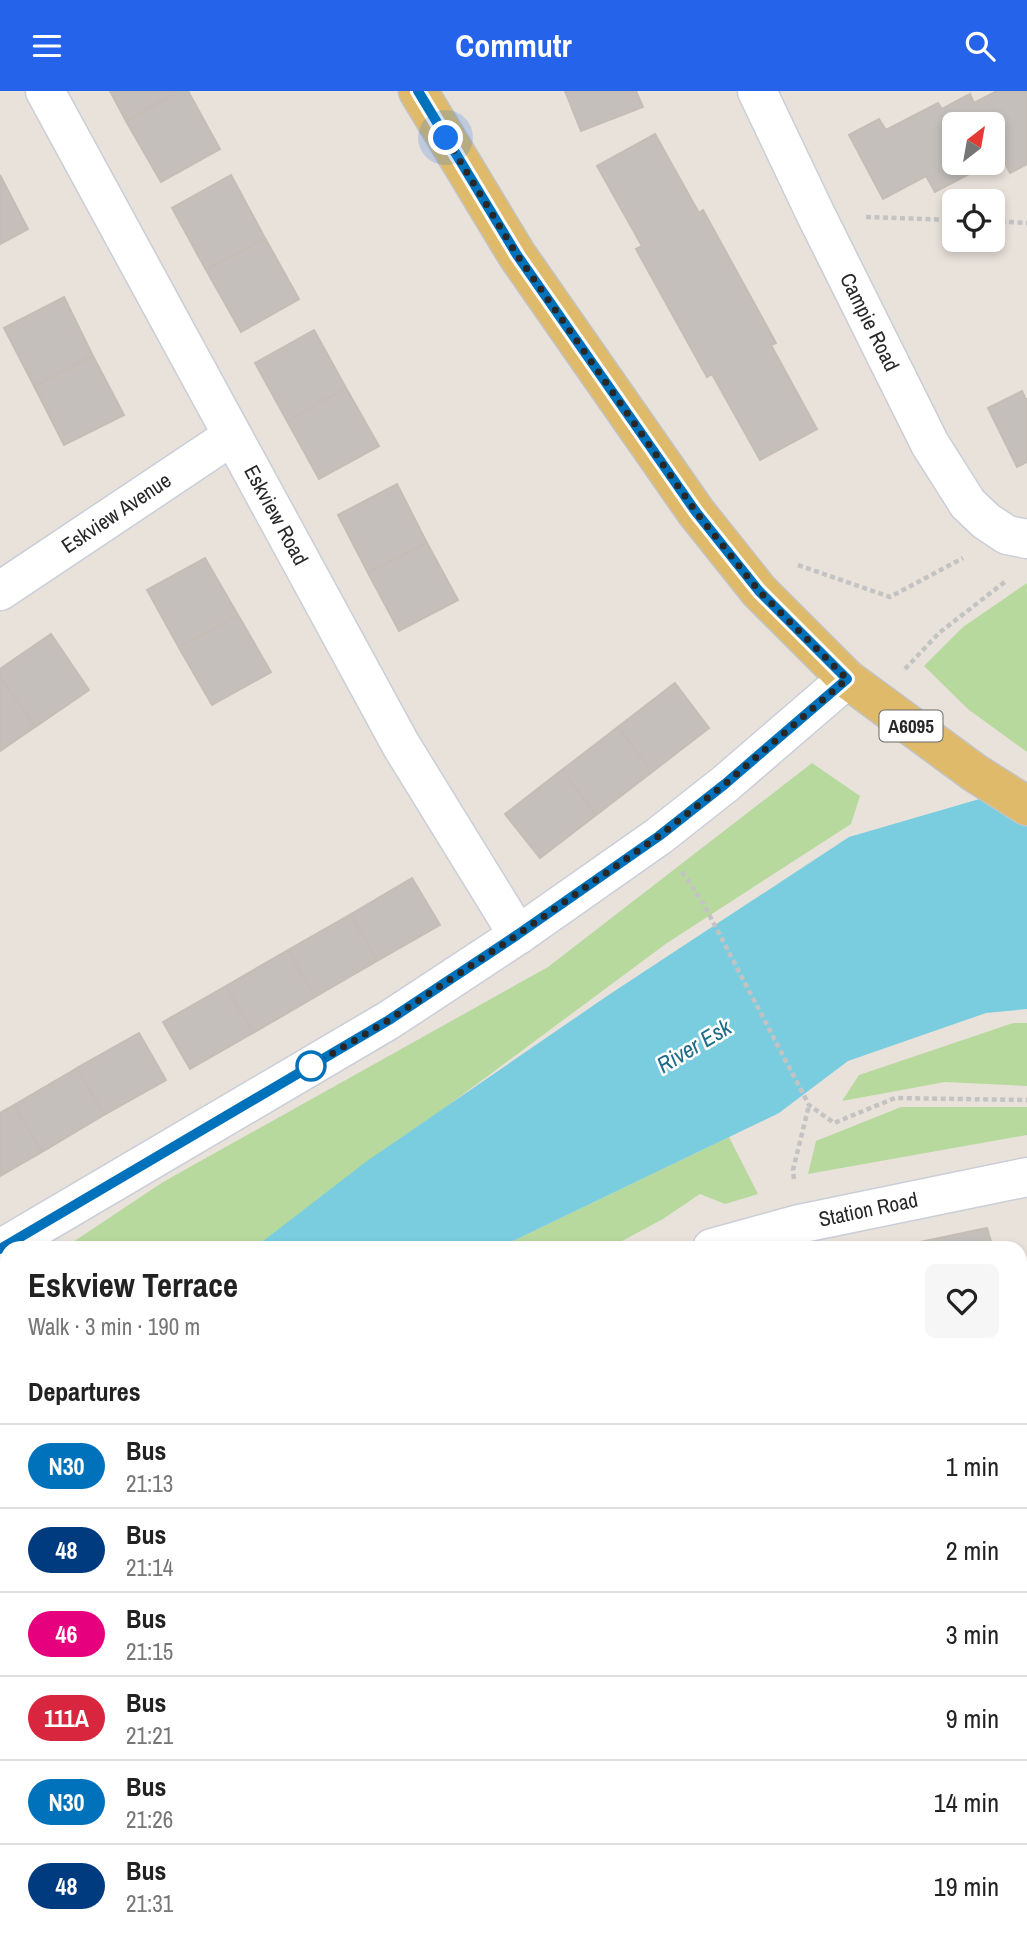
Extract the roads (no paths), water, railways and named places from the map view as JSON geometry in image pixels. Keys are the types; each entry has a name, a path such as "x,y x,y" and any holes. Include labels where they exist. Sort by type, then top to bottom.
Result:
{"main road":[{"name":"A6095","path":"418,91 517,255 696,512 759,591 847,679 975,773 1027,806"}],"street":[{"name":"Eskview Road","path":"45,91 401,745 517,935"},
{"name":"Campie Road","path":"757,91 930,445 968,504 986,521 1017,537"},
{"name":"Eskview Avenue","path":"0,591 232,436"},
{"path":"14,1241 389,1020 517,935 659,836 725,784 847,679"},
{"name":"Station Road","path":"737,1241 799,1224 1027,1177"}],"water":[{"name":"River Esk","path":"1027,785 1027,1009 986,1013 848,1061 779,1113 512,1241 263,1241 367,1161 610,994 849,837"}]}
